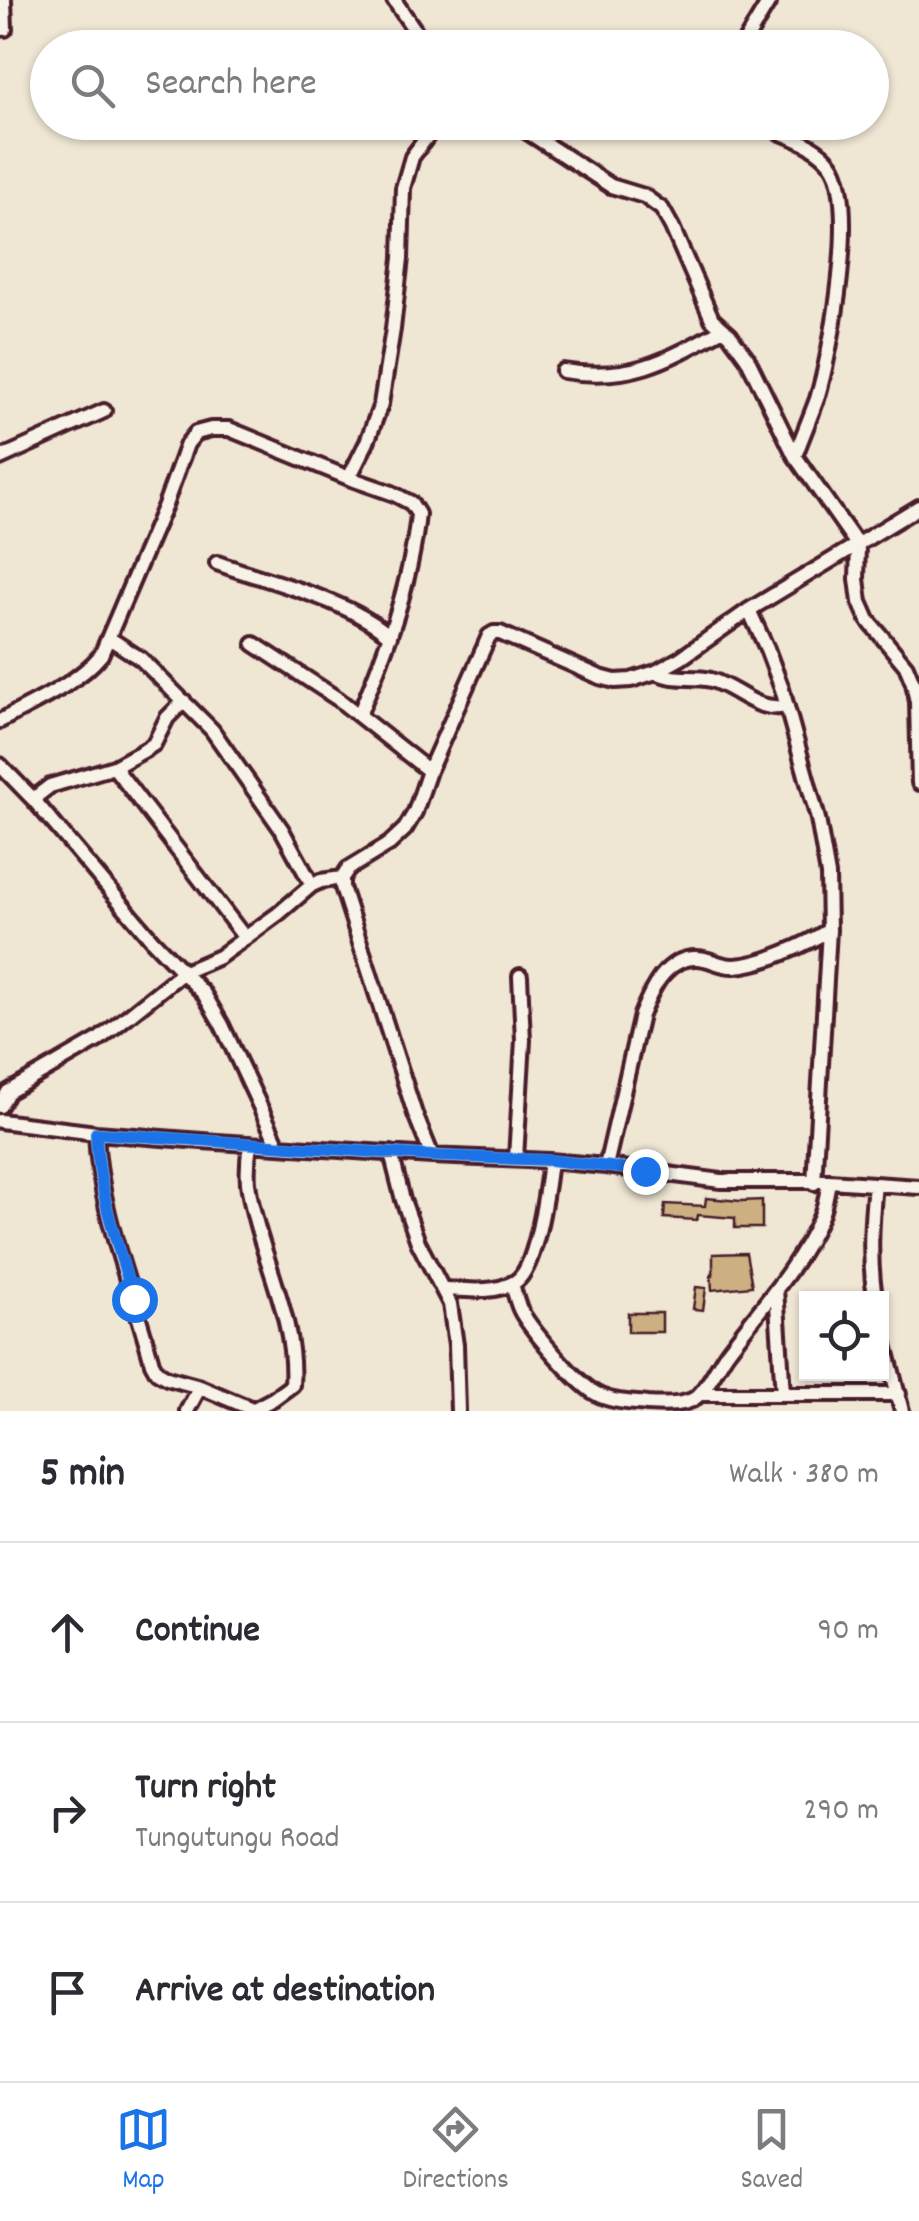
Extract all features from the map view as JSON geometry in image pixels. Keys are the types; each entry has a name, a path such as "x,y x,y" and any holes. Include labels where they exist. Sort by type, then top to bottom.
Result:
{"street":[{"path":"4,0 5,29"},
{"path":"394,0 415,30"},
{"path":"752,30 770,0"},
{"path":"349,478 381,404 401,258 403,188 412,157 425,140"},
{"path":"540,140 612,186 644,196 662,209 712,319 739,345 795,456 858,546 860,602 868,620 906,666 913,682 919,783"},
{"path":"795,456 829,351 842,252 841,204 834,168 818,148 800,140"},
{"path":"563,370 591,375 647,367 723,329"},
{"path":"0,458 104,411"},
{"path":"0,721 91,667 101,655 187,444 196,433 211,428 229,430 392,493 410,503 418,514 402,596 358,715"},
{"path":"432,1156 415,1114 342,878 348,869 406,829 494,632 600,677 631,680 656,672 749,610 919,508"},
{"path":"216,563 362,616 390,636"},
{"path":"749,610 768,649 786,706 818,819 828,875 829,930 814,1183"},
{"path":"109,638 141,659 212,730 282,830 312,885"},
{"path":"254,644 358,715 429,771"},
{"path":"656,672 675,679 706,678 765,707 786,706"},
{"path":"33,799 63,780 114,767 154,744 168,718 184,701"},
{"path":"0,764 182,974 204,994 278,1145"},
{"path":"114,767 245,938"},
{"path":"0,1106 8,1092 98,1040 182,974 220,957 312,885 342,878"},
{"path":"606,1166 641,1016 648,997 667,969 684,959 700,957 722,966 748,964 793,950 829,930"},
{"path":"516,1158 523,1040 520,976"},
{"path":"0,1122 250,1144 550,1160 721,1182 830,1181 919,1188"},
{"path":"96,1133 102,1186 152,1363 166,1378 256,1410 292,1385 294,1361 248,1183 250,1144"},
{"path":"391,1153 418,1242 450,1304 458,1411"},
{"path":"444,1289 494,1290 522,1277 531,1258 546,1196 550,1160"},
{"path":"702,1394 808,1242 822,1214 830,1181"},
{"path":"874,1291 870,1233 875,1184"},
{"path":"512,1284 521,1311 575,1376 594,1392 616,1400 657,1405 677,1404 702,1394 900,1394"},
{"path":"776,1290 782,1394"},
{"path":"889,1357 902,1411"},
{"path":"187,1411 200,1388"},
{"path":"802,1394 803,1411"}],"building":[{"path":"706,1198 762,1200 762,1228 735,1228 735,1218 664,1218 665,1204 705,1206"},
{"path":"746,1253 752,1286 712,1290 713,1254"},
{"path":"696,1287 706,1288 703,1310 693,1309"},
{"path":"628,1313 662,1313 662,1332 628,1332"}],"route":[{"path":"134,1299 102,1186 96,1133 432,1156 550,1160 645,1171"}]}
